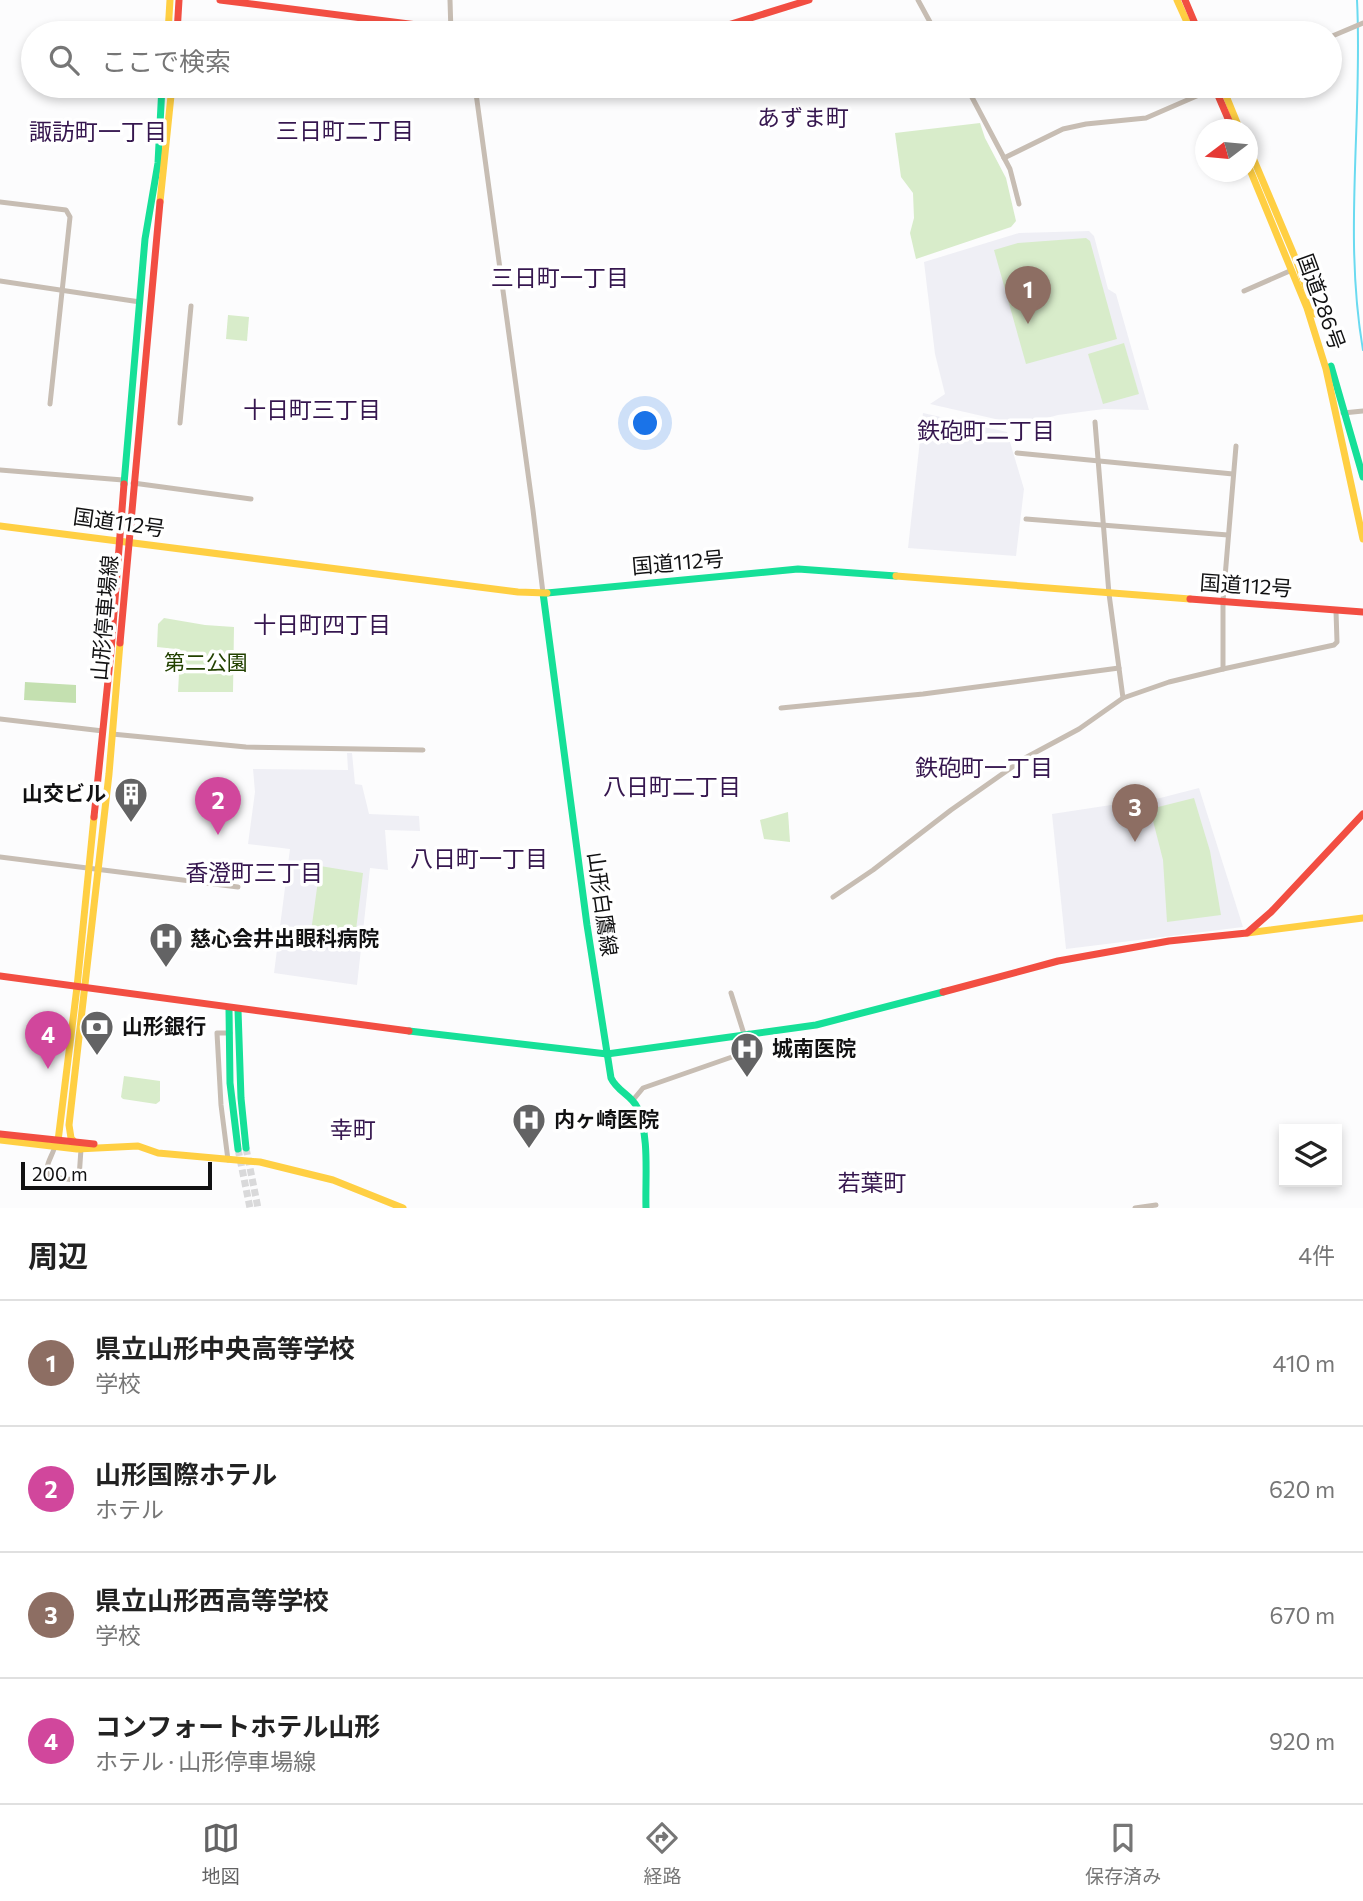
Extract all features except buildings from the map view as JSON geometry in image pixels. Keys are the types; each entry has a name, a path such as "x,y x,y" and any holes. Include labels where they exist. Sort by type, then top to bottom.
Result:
{"main road":[{"path":"169,21 170,0"},
{"path":"178,21 179,0"},
{"path":"220,0 376,21"},
{"path":"741,21 809,0"},
{"path":"1177,0 1187,21"},
{"path":"1185,0 1194,21"},
{"name":"山形停車場線","path":"94,869 103,731 114,629 123,480 145,239 158,163 161,98"},
{"name":"山形停車場線","path":"79,1146 71,1138 69,1125 81,987 112,734 133,482 171,98"},
{"path":"1222,98 1229,119"},
{"path":"1224,98 1234,119"},
{"name":"国道286号","path":"1258,170 1297,262 1347,414 1363,477"},
{"name":"国道286号","path":"1255,182 1307,308 1336,411 1363,538"},
{"name":"国道112号","path":"0,526 518,592 542,593 799,569 1363,612"},
{"name":"山形白鷹線","path":"542,593 587,925 611,1078 615,1087 634,1100"},
{"path":"1247,933 1271,912 1363,814"},
{"path":"0,976 229,1009 607,1054 816,1025 1058,961 1146,945 1363,918"},
{"name":"山形停車場線","path":"57,1144 81,987"},
{"path":"229,1009 230,1083 242,1149 239,1010"},
{"path":"634,1100 641,1116 646,1208"},
{"path":"0,1134 57,1144"},
{"path":"0,1140 79,1146 146,1146 158,1153 289,1168 346,1185 403,1208"}],"street":[{"path":"450,0 451,21"},
{"path":"918,0 929,21"},
{"path":"1342,32 1363,23"},
{"path":"477,98 542,593"},
{"path":"972,98 1010,169 1019,204"},
{"path":"1004,158 1063,128 1146,118 1191,98"},
{"path":"0,202 66,210 70,217 50,404"},
{"path":"1244,291 1292,270 1297,262"},
{"path":"0,281 140,302"},
{"path":"180,423 191,306"},
{"path":"1336,411 1347,414 1363,411"},
{"path":"1095,422 1109,594 1123,698"},
{"path":"1223,669 1223,601 1236,446"},
{"path":"1017,453 1233,474"},
{"path":"0,470 123,480"},
{"path":"133,482 251,499"},
{"path":"1026,519 1228,535"},
{"path":"833,897 1026,758 1079,729 1123,698 1169,682 1334,645 1337,642 1336,610"},
{"path":"781,708 923,694 1119,668"},
{"path":"0,719 103,731"},
{"path":"112,734 246,747 423,750"},
{"path":"0,857 238,887"},
{"path":"634,1100 643,1088 752,1050 731,993"},
{"path":"228,1160 221,1105 217,1033 230,1033"},
{"path":"57,1144 46,1172 51,1177 75,1180 79,1178 79,1146"},
{"path":"1135,1208 1156,1205"}],"shaded area":[{"path":"1089,231 1094,236 1108,289 1116,294 1149,410 1104,409 1058,415 1021,425 930,404 945,394 935,354 924,262 1019,233"},
{"path":"923,413 1007,432 1024,489 1016,556 908,548"},
{"path":"347,753 352,753 355,784 362,785 369,814 419,816 420,831 385,830 388,870 370,868 357,985 274,973 290,849 248,844 255,792 253,769 348,770"},
{"path":"1199,788 1243,927 1066,949 1052,814 1111,805 1133,805"}],"green space":[{"path":"980,123 1006,178 1016,221 1011,227 916,259 910,233 914,218 913,193 901,177 895,133"},
{"path":"1086,238 1090,241 1117,339 1026,364 994,250 1018,243"},
{"path":"228,315 249,317 247,341 226,339"},
{"path":"1124,343 1139,394 1103,404 1088,354"},
{"name":"第二公園","path":"164,618 234,627 233,692 178,692 180,655 176,649 157,647 158,624"},
{"path":"25,682 76,685 76,703 24,700"},
{"path":"1194,798 1210,851 1221,915 1167,922 1163,860 1150,809"},
{"path":"788,812 790,842 764,839 760,820"},
{"path":"320,866 363,873 355,938 347,938 346,948 333,950 310,939"},
{"path":"124,1076 160,1081 160,1101 156,1104 123,1099"}],"waterway":[{"path":"1357,0 1354,263 1363,350"}],"tunnel":[{"path":"246,1148 258,1208"},
{"path":"238,1149 250,1208"}],"traffic: fast":[{"path":"124,484 145,239 158,163 161,98"},
{"path":"1331,366 1363,477"},
{"path":"547,593 798,569 896,576"},
{"path":"543,593 587,925 611,1078 637,1107 641,1119 646,1157 646,1208"},
{"path":"409,1031 607,1054 816,1025 943,992"},
{"path":"229,1009 230,1083 238,1149"},
{"path":"238,1010 246,1148"}],"traffic: slow":[{"path":"169,21 170,0"},
{"path":"1177,0 1187,21"},
{"path":"160,202 171,98"},
{"path":"1227,98 1236,119"},
{"path":"1258,170 1297,262 1315,314"},
{"path":"1255,182 1307,308 1326,369 1363,539"},
{"path":"0,526 518,592 547,593"},
{"path":"896,576 1190,599"},
{"path":"81,1149 71,1138 69,1125 109,774 120,643"},
{"path":"55,1146 58,1141 77,987 94,817"},
{"path":"1247,933 1363,918"},
{"path":"0,1140 77,1149 138,1146 158,1153 260,1162 333,1180 403,1208"}],"traffic: jam":[{"path":"178,21 179,0"},
{"path":"220,0 385,21"},
{"path":"741,21 809,0"},
{"path":"1185,0 1194,21"},
{"path":"1219,98 1228,119"},
{"path":"120,643 160,202"},
{"path":"94,817 124,484"},
{"path":"1190,599 1363,612"},
{"path":"943,992 1058,961 1169,941 1247,933 1271,912 1363,814"},
{"path":"0,976 409,1031"},
{"path":"0,1134 94,1144"}],"place":[{"name":"県立山形中央高等学校","path":"1028,324"},
{"name":"山交ビル","path":"131,824"},
{"name":"山形国際ホテル","path":"218,835"},
{"name":"県立山形西高等学校","path":"1135,842"},
{"name":"慈心会井出眼科病院","path":"166,969"},
{"name":"山形銀行","path":"97,1057"},
{"name":"コンフォートホテル山形","path":"48,1069"},
{"name":"城南医院","path":"747,1079"},
{"name":"内ヶ崎医院","path":"529,1150"}],"district":[{"name":"あずま町","path":"803,118"},
{"name":"三日町二丁目","path":"345,131"},
{"name":"諏訪町一丁目","path":"98,132"},
{"name":"三日町一丁目","path":"560,278"},
{"name":"十日町三丁目","path":"312,410"},
{"name":"鉄砲町二丁目","path":"986,431"},
{"name":"十日町四丁目","path":"322,625"},
{"name":"鉄砲町一丁目","path":"984,768"},
{"name":"八日町二丁目","path":"672,787"},
{"name":"八日町一丁目","path":"479,859"},
{"name":"香澄町三丁目","path":"254,873"},
{"name":"幸町","path":"353,1130"},
{"name":"若葉町","path":"872,1183"}]}
